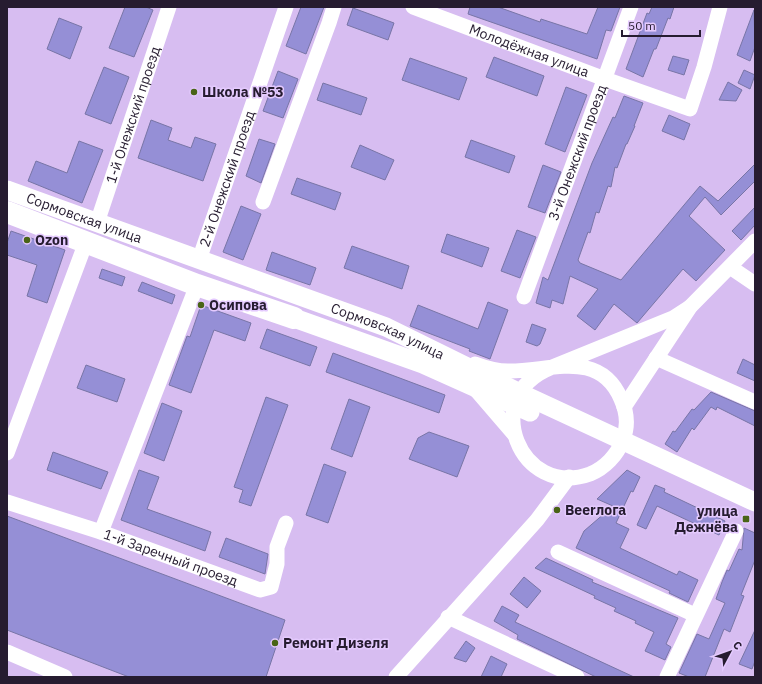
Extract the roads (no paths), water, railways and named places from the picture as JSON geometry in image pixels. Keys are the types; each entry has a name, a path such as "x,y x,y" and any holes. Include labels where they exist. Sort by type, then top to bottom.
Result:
{"highway":[{"name":"Сормовская улица","path":"7,212 197,285 294,318"}],"main road":[{"name":"Сормовская улица","path":"7,190 386,327 431,350 517,399 620,447 755,515"},
{"name":"Сормовская улица","path":"294,318 392,351 471,385 517,399"},
{"name":"Сормовская улица","path":"620,447 755,502"}],"street":[{"name":"1-й Онежский проезд","path":"97,223 169,7"},
{"name":"2-й Онежский проезд","path":"199,260 286,7"},
{"path":"263,202 334,7"},
{"name":"Молодёжная улица","path":"413,7 605,79 690,109 704,68 720,7"},
{"name":"3-й Онежский проезд","path":"524,297 631,7"},
{"path":"624,407 690,307 755,241"},
{"path":"7,453 86,242"},
{"path":"730,267 755,284"},
{"path":"100,532 197,285"},
{"path":"514,434 513,422 517,399 533,378 550,368 663,322 690,307"},
{"path":"392,351 399,334"},
{"path":"431,350 491,369 508,371 578,365 598,373 614,387 624,407 626,422 620,447 609,462 594,472 569,478 552,475 537,467 521,450 514,434 492,406 471,385"},
{"path":"656,358 755,402"},
{"path":"396,677 448,617 537,520 569,478"},
{"name":"1-й Заречный проезд","path":"7,502 100,532 260,590 271,587 277,564 277,547 286,523"},
{"path":"667,677 736,531"},
{"path":"558,552 695,615"},
{"path":"448,617 578,677"},
{"path":"7,652 65,677"}],"place":[{"name":"Школа №53","path":"194,92"},
{"name":"Ozon","path":"27,240"},
{"name":"Осипова","path":"201,305"},
{"name":"Beerлога","path":"557,510"},
{"name":"улица Дежнёва","path":"746,519"},
{"name":"Ремонт Дизеля","path":"275,643"}]}
